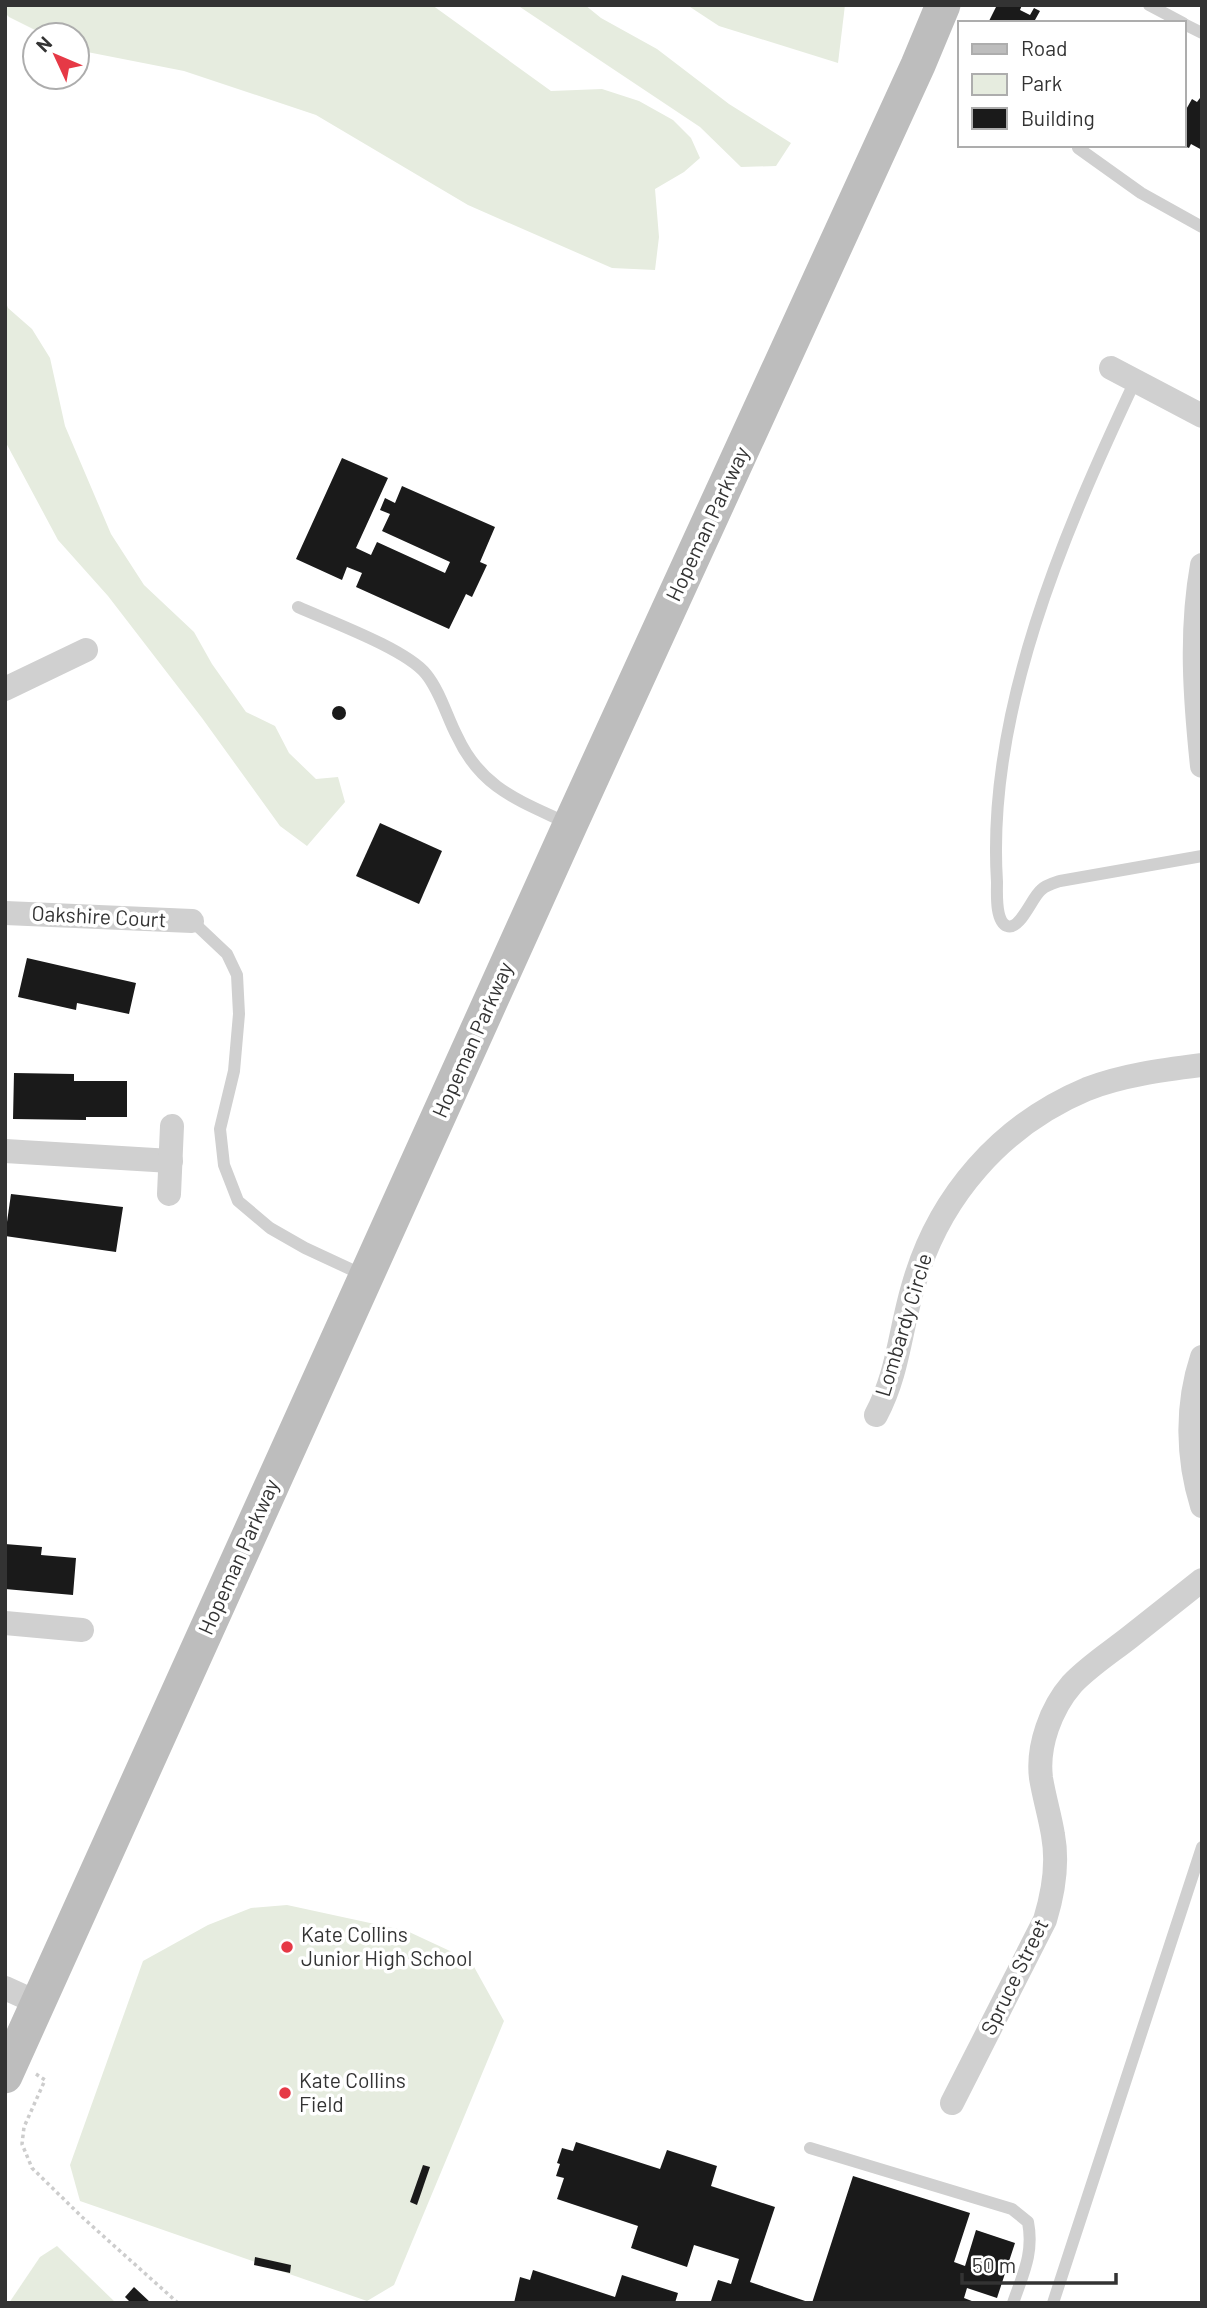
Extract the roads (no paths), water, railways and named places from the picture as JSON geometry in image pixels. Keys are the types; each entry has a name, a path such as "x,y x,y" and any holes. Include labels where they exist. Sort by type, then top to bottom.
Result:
{"main road":[{"name":"Hopeman Parkway","path":"20,2075 38,2003 570,825 907,90 943,5"}],"street":[{"path":"1111,368 1202,416"},
{"path":"1202,565 1194,639 1195,698 1202,766"},
{"path":"5,689 86,650"},
{"name":"Oakshire Court","path":"5,913 192,921"},
{"name":"Lombardy Circle","path":"876,1415 891,1381 913,1287 925,1252 940,1220 963,1184 991,1151 1019,1128 1056,1104 1089,1089 1124,1078 1202,1065"},
{"path":"169,1194 172,1126"},
{"path":"5,1151 171,1161"},
{"path":"1202,1357 1192,1399 1189,1429 1192,1467 1202,1506"},
{"name":"Spruce Street","path":"952,2103 1045,1920 1050,1903 1054,1875 1054,1837 1041,1773 1042,1748 1057,1705 1072,1684 1202,1580"},
{"path":"5,1623 82,1630"},
{"path":"5,1988 38,2003"}],"lane":[{"path":"1149,5 1180,21"},
{"path":"1186,24 1202,33"},
{"path":"1078,148 1141,193 1202,227"},
{"path":"1135,381 1107,440 1050,580 1012,709 996,824 997,884 1002,922 1013,927 1019,923 1042,889 1060,881 1202,856"},
{"path":"298,607 380,643 414,663 430,680 464,752 487,781 506,795 570,825"},
{"path":"192,921 227,954 237,975 239,1014 234,1071 220,1129 224,1165 238,1201 270,1228 305,1248 366,1276"},
{"path":"1053,2303 1202,1847"},
{"path":"810,2148 1002,2206 1028,2222 1031,2241 1026,2266 1013,2303"}],"place":[{"name":"Kate Collins Junior High School","path":"287,1947"},
{"name":"Kate Collins Field","path":"285,2093"}]}
